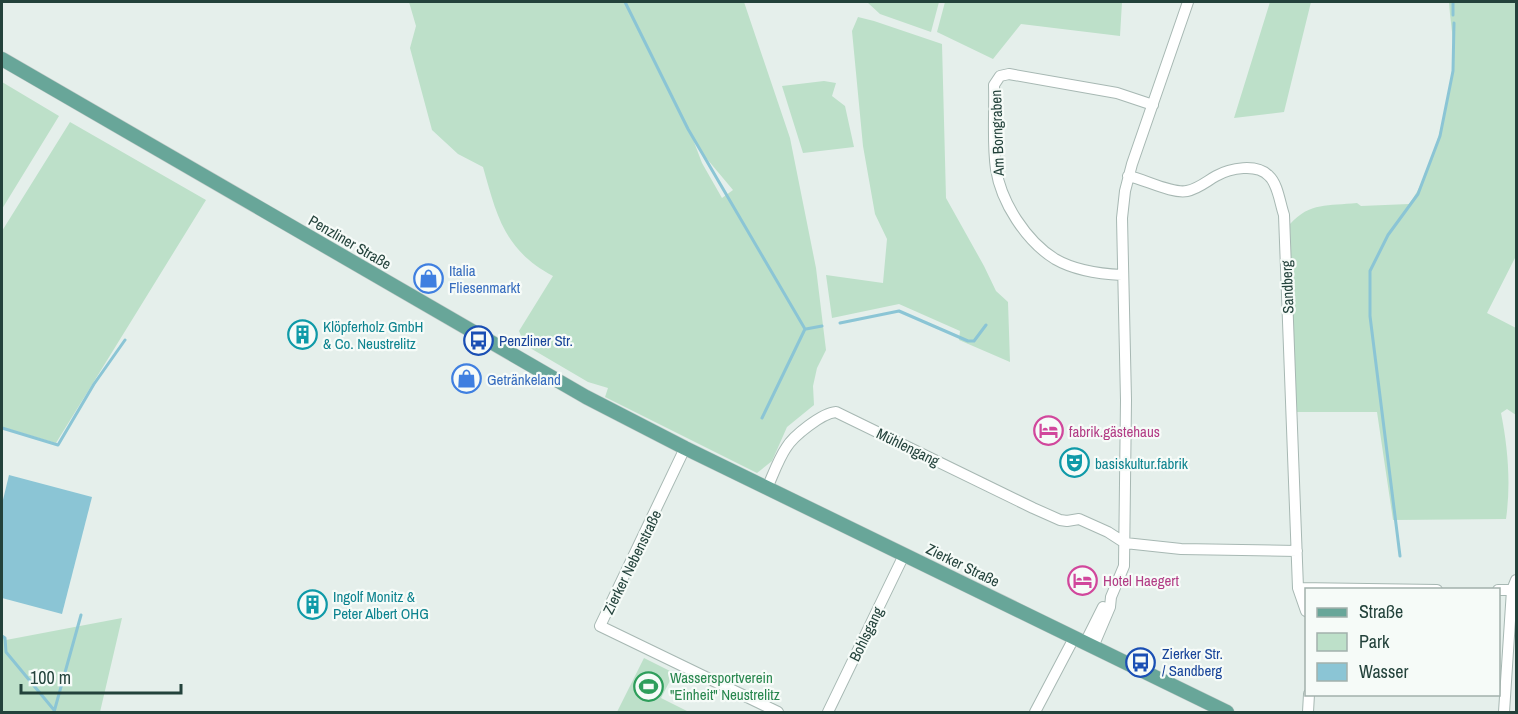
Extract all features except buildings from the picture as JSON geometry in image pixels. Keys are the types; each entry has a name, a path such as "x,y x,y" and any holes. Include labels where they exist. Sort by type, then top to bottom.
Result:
{"main road":[{"name":"Penzliner Straße","path":"2,59 517,359 685,448"},
{"name":"Zierker Straße","path":"685,448 1227,712"}],"street":[{"path":"1035,712 1084,642 1104,604 1111,597 1124,566 1126,400 1122,218 1128,176 1188,2"},
{"name":"Am Borngraben","path":"1122,275 1085,270 1054,258 1022,227 1010,210 1000,187 996,167 994,85 1000,76 1009,74 1117,93 1153,105"},
{"name":"Sandberg","path":"1128,176 1177,191 1197,188 1218,174 1236,169 1253,169 1268,174 1272,180 1284,215 1298,588 1305,608"},
{"name":"Mühlengang","path":"767,488 789,444 823,416 836,412 1060,520 1079,519 1108,532 1125,543"},
{"name":"Zierker Nebenstraße","path":"685,448 600,626 778,712"},
{"path":"1125,543 1181,549 1297,551"},
{"name":"Bohlsgang","path":"828,712 904,555"},
{"path":"1503,712 1514,585"},
{"path":"1298,588 1305,588"},
{"path":"1308,712 1309,696"}],"green space":[{"path":"409,2 744,2 790,138 816,268 826,350 817,368 813,386 814,405 787,427 772,461 757,473 605,397 608,388 588,382 525,345 519,331 553,276 536,266 513,243 498,216 483,167 458,154 432,130 410,48 416,26","holes":["691,134 702,153 733,190 722,198 702,163"]},
{"path":"867,2 939,2 931,32 880,14"},
{"path":"945,2 1122,2 1120,36 1021,24 993,59 937,32"},
{"path":"1270,2 1311,2 1284,112 1234,118"},
{"path":"1449,2 1516,2 1516,256 1487,313 1516,328 1516,415 1507,409 1501,413 1508,466 1508,506 1506,519 1393,520 1377,412 1295,412 1290,224 1305,212 1320,206 1357,203 1361,206 1409,204 1433,155 1449,92 1453,50"},
{"path":"858,17 942,44 946,198 996,291 1008,302 1010,362 959,340 960,331 899,304 832,318 826,275 883,283 887,239 875,214 863,146 852,31"},
{"path":"824,81 836,83 832,96 845,106 854,147 803,153 782,86"},
{"path":"2,82 59,116 2,209"},
{"path":"70,122 206,200 56,443 2,427 2,231"},
{"path":"122,618 100,712 2,712 2,637 6,640"},
{"name":"Wassersportverein \"Einheit\" Neustrelitz","path":"644,658 674,673 661,698 689,712 617,712"}],"water":[{"path":"9,475 92,497 62,614 2,598 2,504"}],"waterway":[{"path":"625,2 688,129 805,329 762,418"},
{"path":"1453,2 1453,15"},
{"path":"1400,556 1370,316 1370,271 1388,235 1418,194 1440,136 1453,71 1454,23"},
{"path":"840,323 899,311 968,341 974,341 986,325"},
{"path":"806,329 822,326"},
{"path":"2,428 58,445 94,384 125,340"},
{"path":"54,712 81,615"},
{"path":"2,636 5,638 6,652 54,710"}],"place":[{"name":"Italia Fliesenmarkt","path":"428,279"},
{"name":"Klöpferholz GmbH & Co. Neustrelitz","path":"302,335"},
{"name":"Penzliner Str.","path":"478,340"},
{"name":"Getränkeland","path":"466,379"},
{"name":"fabrik.gästehaus","path":"1048,431"},
{"name":"basiskultur.fabrik","path":"1074,463"},
{"name":"Hotel Haegert","path":"1082,580"},
{"name":"Ingolf Monitz & Peter Albert OHG","path":"312,605"},
{"name":"Zierker Str. / Sandberg","path":"1141,662"},
{"name":"Wassersportverein \"Einheit\" Neustrelitz","path":"649,686"}]}
